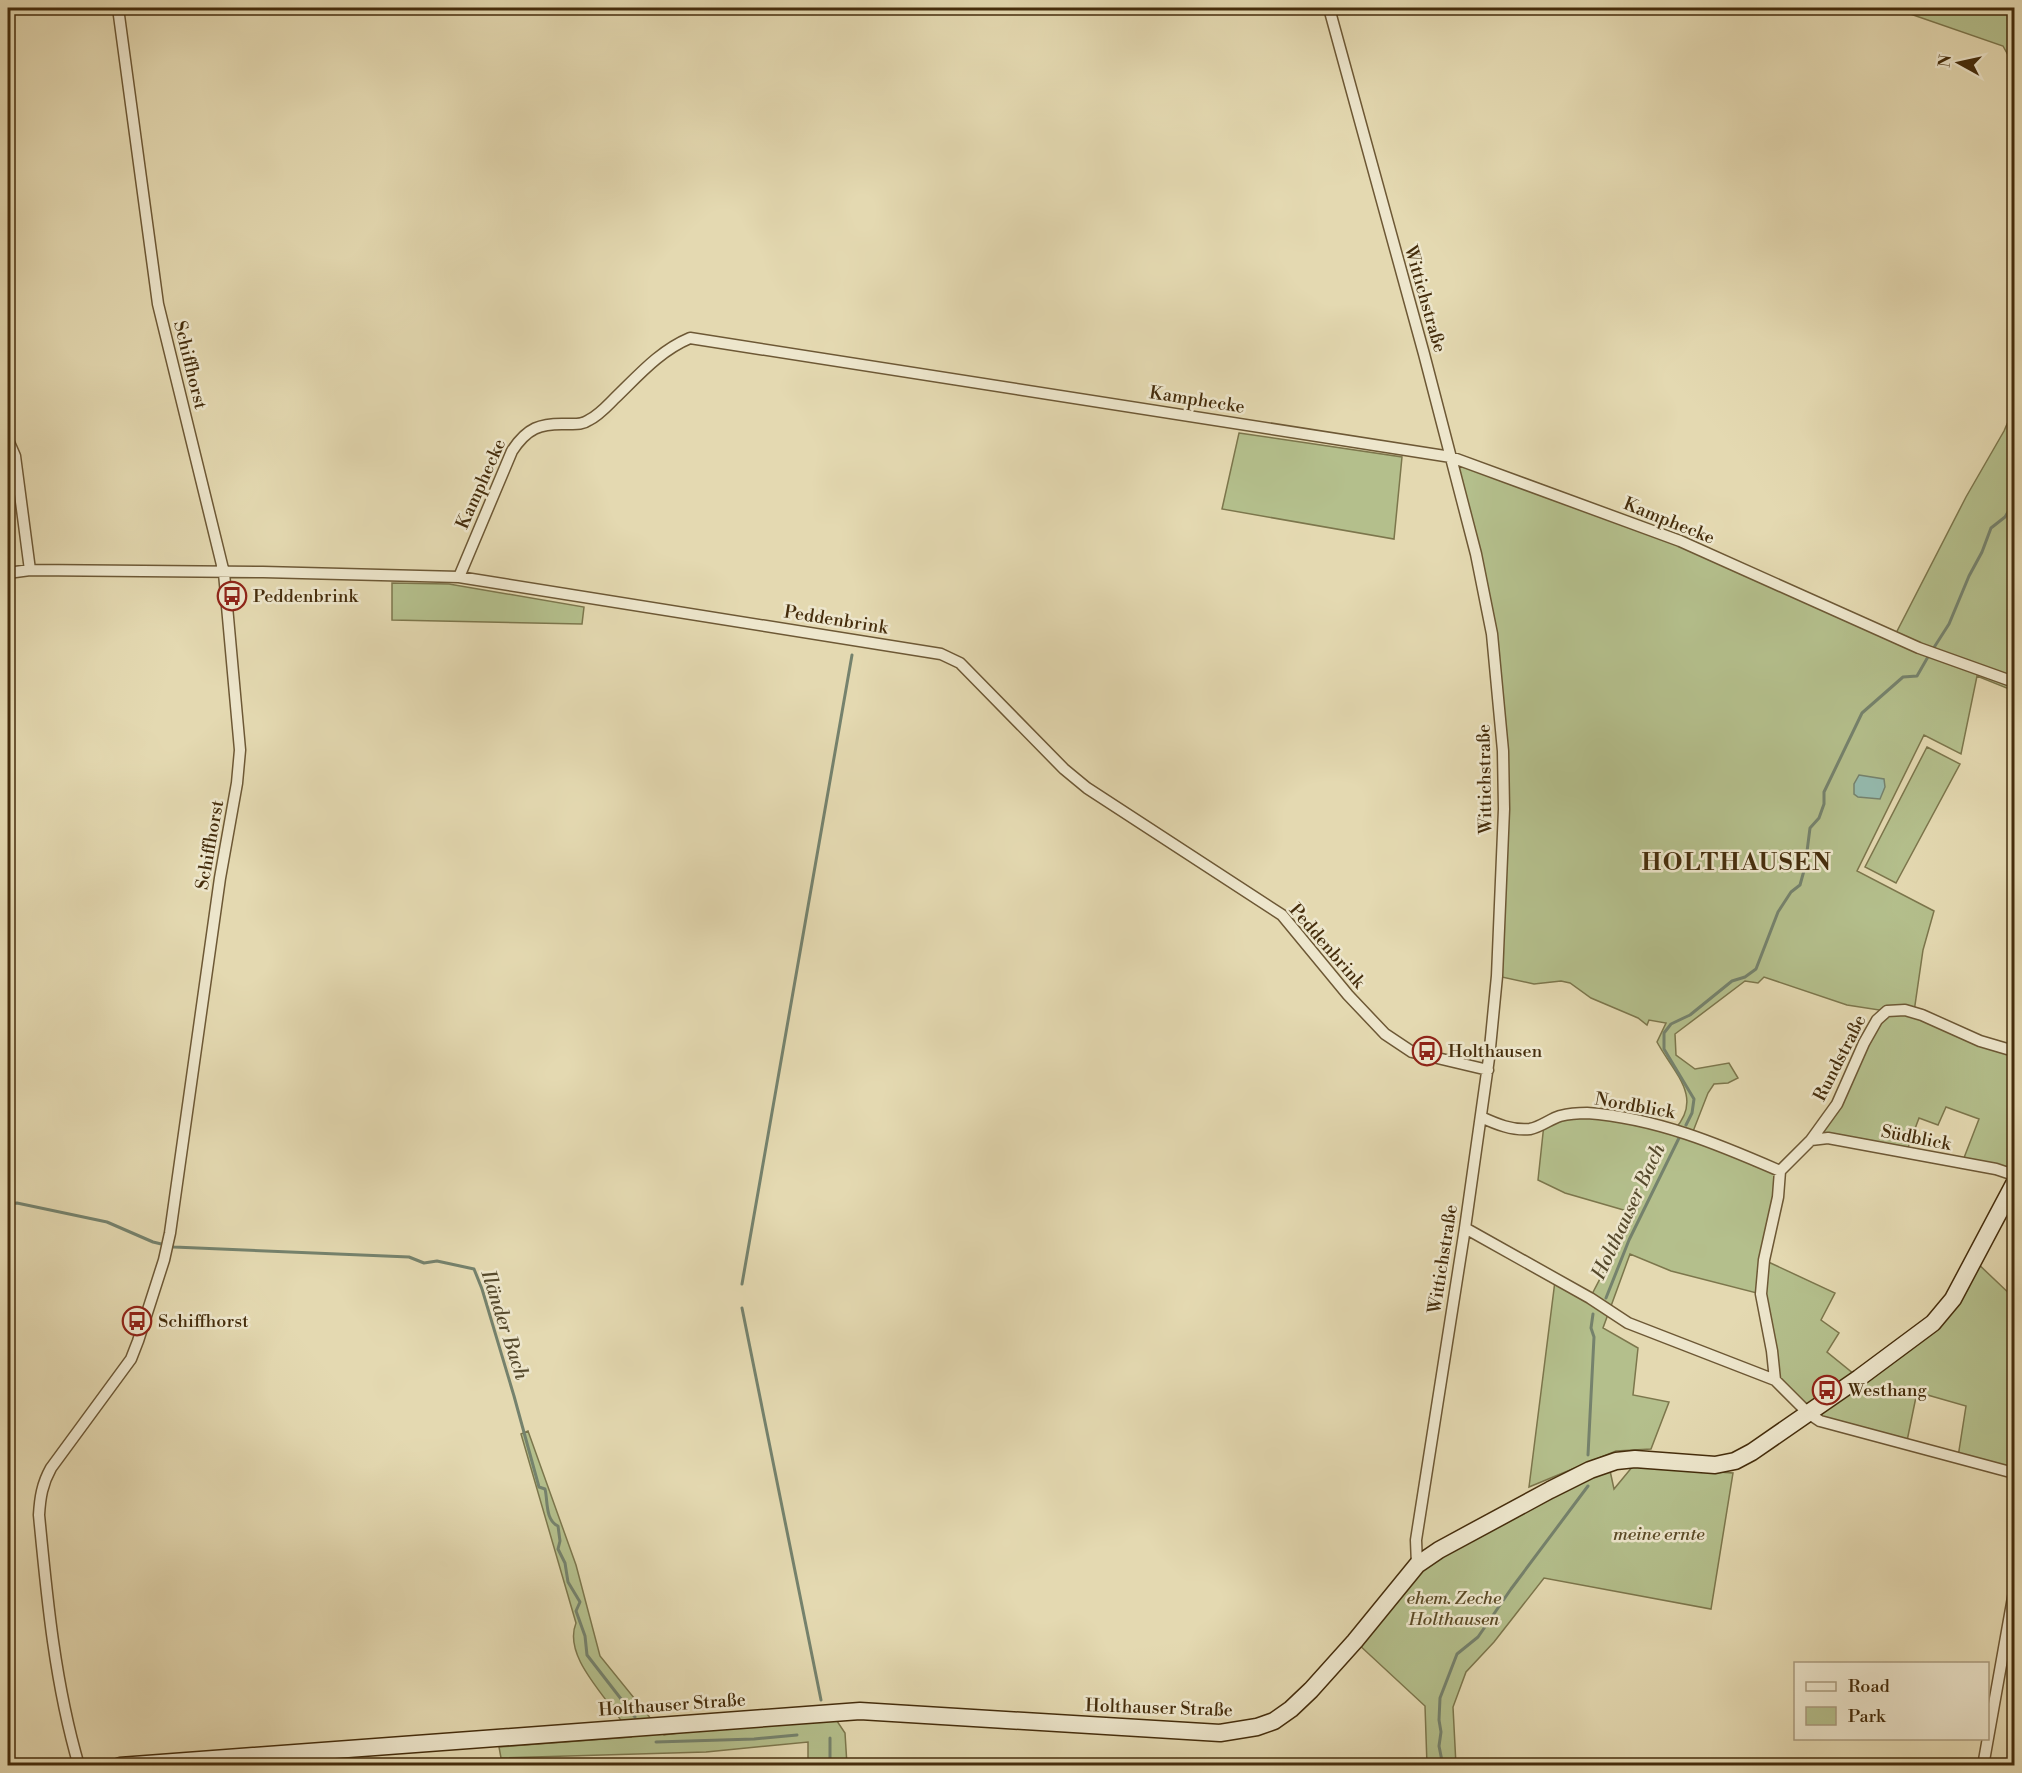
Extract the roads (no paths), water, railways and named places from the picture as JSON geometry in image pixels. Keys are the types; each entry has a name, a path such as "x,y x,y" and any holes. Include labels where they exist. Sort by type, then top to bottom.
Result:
{"street":[{"name":"Schiffhorst","path":"79,1766 68,1730 54,1645 42,1539 40,1497 44,1481 51,1468 131,1359 166,1252 220,878 237,783 240,750 224,573 158,304 118,8"},
{"name":"Wittichstraße","path":"1329,8 1476,554 1492,634 1503,751 1504,809 1497,976 1488,1070 1418,1528 1417,1565"},
{"name":"Kamphecke","path":"459,577 512,451 520,439 532,429 544,424 576,424 593,418 660,355 690,338 1451,457 1680,541 1919,648 2014,682"},
{"path":"8,440 15,456 30,570"},
{"name":"Peddenbrink","path":"8,573 30,570 263,572 459,577 929,652 952,658 960,663 1064,769 1087,788 1282,915 1348,995 1385,1034 1412,1052 1488,1070"},
{"name":"Rundstraße","path":"1780,1171 1811,1140 1837,1104 1873,1026 1887,1011 1900,1009 1913,1012 1964,1035 2014,1051"},
{"name":"Nordblick","path":"1481,1118 1506,1127 1531,1129 1559,1116 1575,1113 1646,1122 1688,1133 1780,1171"},
{"name":"Südblick","path":"1811,1140 1828,1138 1996,1169 2014,1175"},
{"path":"1775,1380 1761,1294 1764,1260 1778,1197 1780,1171"},
{"name":"Holthauser Straße","path":"120,1766 860,1711 1220,1733 1241,1731 1274,1721 1311,1690 1389,1601 1417,1565 1439,1550 1590,1470 1616,1461 1635,1459 1681,1463 1727,1463 1752,1452 1933,1323 1953,1299 2014,1184"},
{"path":"1465,1228 1590,1298 1628,1323 1775,1380 1808,1413 1820,1421 2014,1473"},
{"path":"1989,1732 2014,1592"},
{"path":"1983,1766 1988,1740"}],"water":[{"path":"1859,775 1884,779 1885,787 1880,799 1858,797 1854,794 1854,784"}],"waterway":[{"name":"Holthauser Bach","path":"1933,649 1949,624 1991,528 2005,517 2014,502 2014,474"},
{"path":"742,1284 852,655"},
{"name":"Holthauser Bach","path":"1686,1125 1692,1113 1694,1099 1664,1049 1664,1033 1671,1024 1690,1015 1732,981 1745,977 1756,969 1778,912 1791,892 1800,885 1805,867 1810,828 1819,818 1824,804 1824,792 1862,713 1903,677 1917,676 1929,655"},
{"name":"Holthauser Bach","path":"1606,1298 1629,1240 1679,1138"},
{"name":"Iländer Bach","path":"8,1204 17,1203 107,1222 153,1242 174,1247 409,1257 424,1263 437,1261 474,1269 514,1396 539,1487 545,1489 549,1515 558,1526 560,1541 558,1549 565,1563 568,1582 580,1602 576,1611 585,1636 587,1655 635,1717"},
{"path":"742,1308 821,1700"},
{"name":"Holthauser Bach","path":"1588,1455 1594,1337 1591,1328 1593,1314"},
{"name":"Holthauser Bach","path":"1443,1766 1439,1746 1440,1698 1457,1654 1478,1637 1588,1486"},
{"name":"Iländer Bach","path":"656,1742 754,1739 797,1735"},
{"name":"Iländer Bach","path":"830,1738 830,1766"}],"place":[{"name":"Peddenbrink","path":"232,596"},
{"name":"Holthausen","path":"1427,1051"},
{"name":"Schiffhorst","path":"137,1321"},
{"name":"Westhang","path":"1827,1390"}],"district":[{"name":"HOLTHAUSEN","path":"1737,863"}],"park label":[{"name":"meine ernte","path":"1659,1534"},
{"name":"ehem. Zeche Holthausen","path":"1454,1608"}]}
